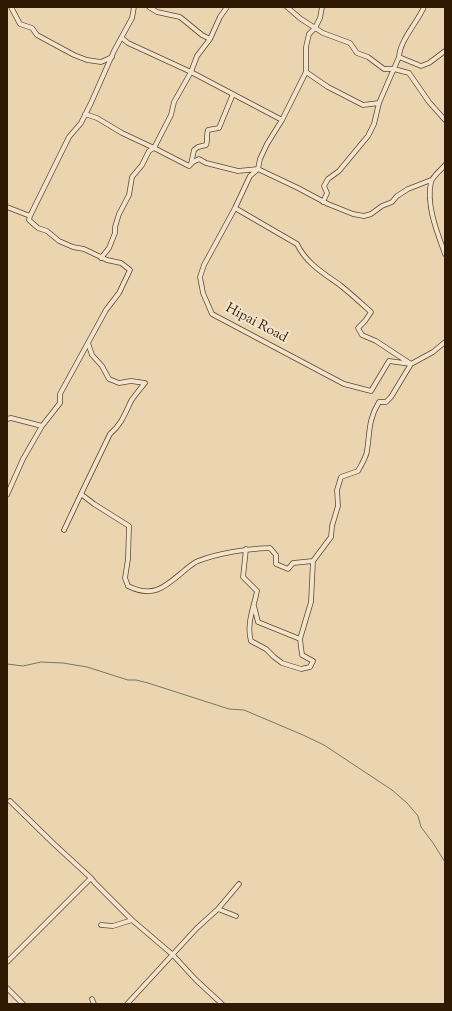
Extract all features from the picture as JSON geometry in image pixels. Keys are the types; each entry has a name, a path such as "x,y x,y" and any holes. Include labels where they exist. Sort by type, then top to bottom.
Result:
{"street":[{"path":"11,7 20,24 32,28 36,35 74,56 100,62 112,57"},
{"path":"7,495 23,459 42,426 60,403 60,394 106,310 118,293 130,270 122,263 100,258 84,249 73,247 59,241 47,231 36,227 29,220 69,137 81,123 132,18 134,7"},
{"path":"149,7 157,12 180,18 202,35 210,39"},
{"path":"100,258 108,248 115,233 115,227 119,214 129,195 132,177 142,165 149,151 154,148 171,115 174,102 191,72 197,56 210,39 220,17 227,7"},
{"path":"287,7 323,33 350,43 357,53 368,56 384,69 394,69 409,73 429,102 445,120"},
{"path":"322,7 320,18 315,28 309,34 306,47 306,72 328,87 363,105 379,103"},
{"path":"323,202 327,193 324,186 328,179 339,171 368,136 374,124 379,103 399,57 400,49 424,7"},
{"path":"122,38 128,43 191,72 282,120"},
{"path":"399,57 421,66 429,63 445,51"},
{"name":"Hipai Road","path":"306,72 282,120 267,144 260,159 258,169 250,176 235,208 204,265 200,277 203,293 212,314 344,384 371,391 389,361 411,364"},
{"path":"191,164 194,150 198,147 206,145 207,143 206,136 208,130 220,128 233,94"},
{"path":"85,114 97,118 122,133 154,148 186,166 189,166 199,159 206,163 238,171 258,169 323,202 352,214 364,216 371,214 382,206 392,202 397,196 408,189 431,180 445,165"},
{"path":"431,180 430,201 434,223 445,254"},
{"path":"7,207 30,216"},
{"path":"235,208 297,244 301,253 313,266 371,312 358,328 362,335 376,341 411,364"},
{"path":"246,549 243,577 257,591 254,606 250,614 249,636 251,641 266,649 282,663 301,670 310,667 313,661 302,655 300,638 311,602 313,561 331,537 332,526 338,506 337,490 341,477 358,471 366,452 369,428 374,411 379,402 386,402 391,397 411,364 433,352 445,342"},
{"path":"64,530 110,434 125,416 132,401 145,383 119,383 109,378 102,366 92,355 88,343"},
{"path":"7,419 11,418 42,426"},
{"path":"81,494 129,526 128,559 125,578 128,586 135,590 157,591 195,562 226,552 270,548 276,555 276,564 288,569 293,563 313,561"},
{"path":"254,606 258,622 300,638"},
{"path":"10,801 54,844 92,878 95,884 132,920 173,955 196,980 222,1004"},
{"path":"7,962 92,878"},
{"path":"127,1004 197,928 218,909 239,884"},
{"path":"218,909 236,916"},
{"path":"101,925 113,926 132,920"},
{"path":"7,988 23,1004"}],"waterway":[{"path":"7,664 23,666 41,662 63,663 87,667 128,680 148,683 229,709 244,710 303,735 324,745 392,790 407,803 418,816 421,827 445,862"}]}
